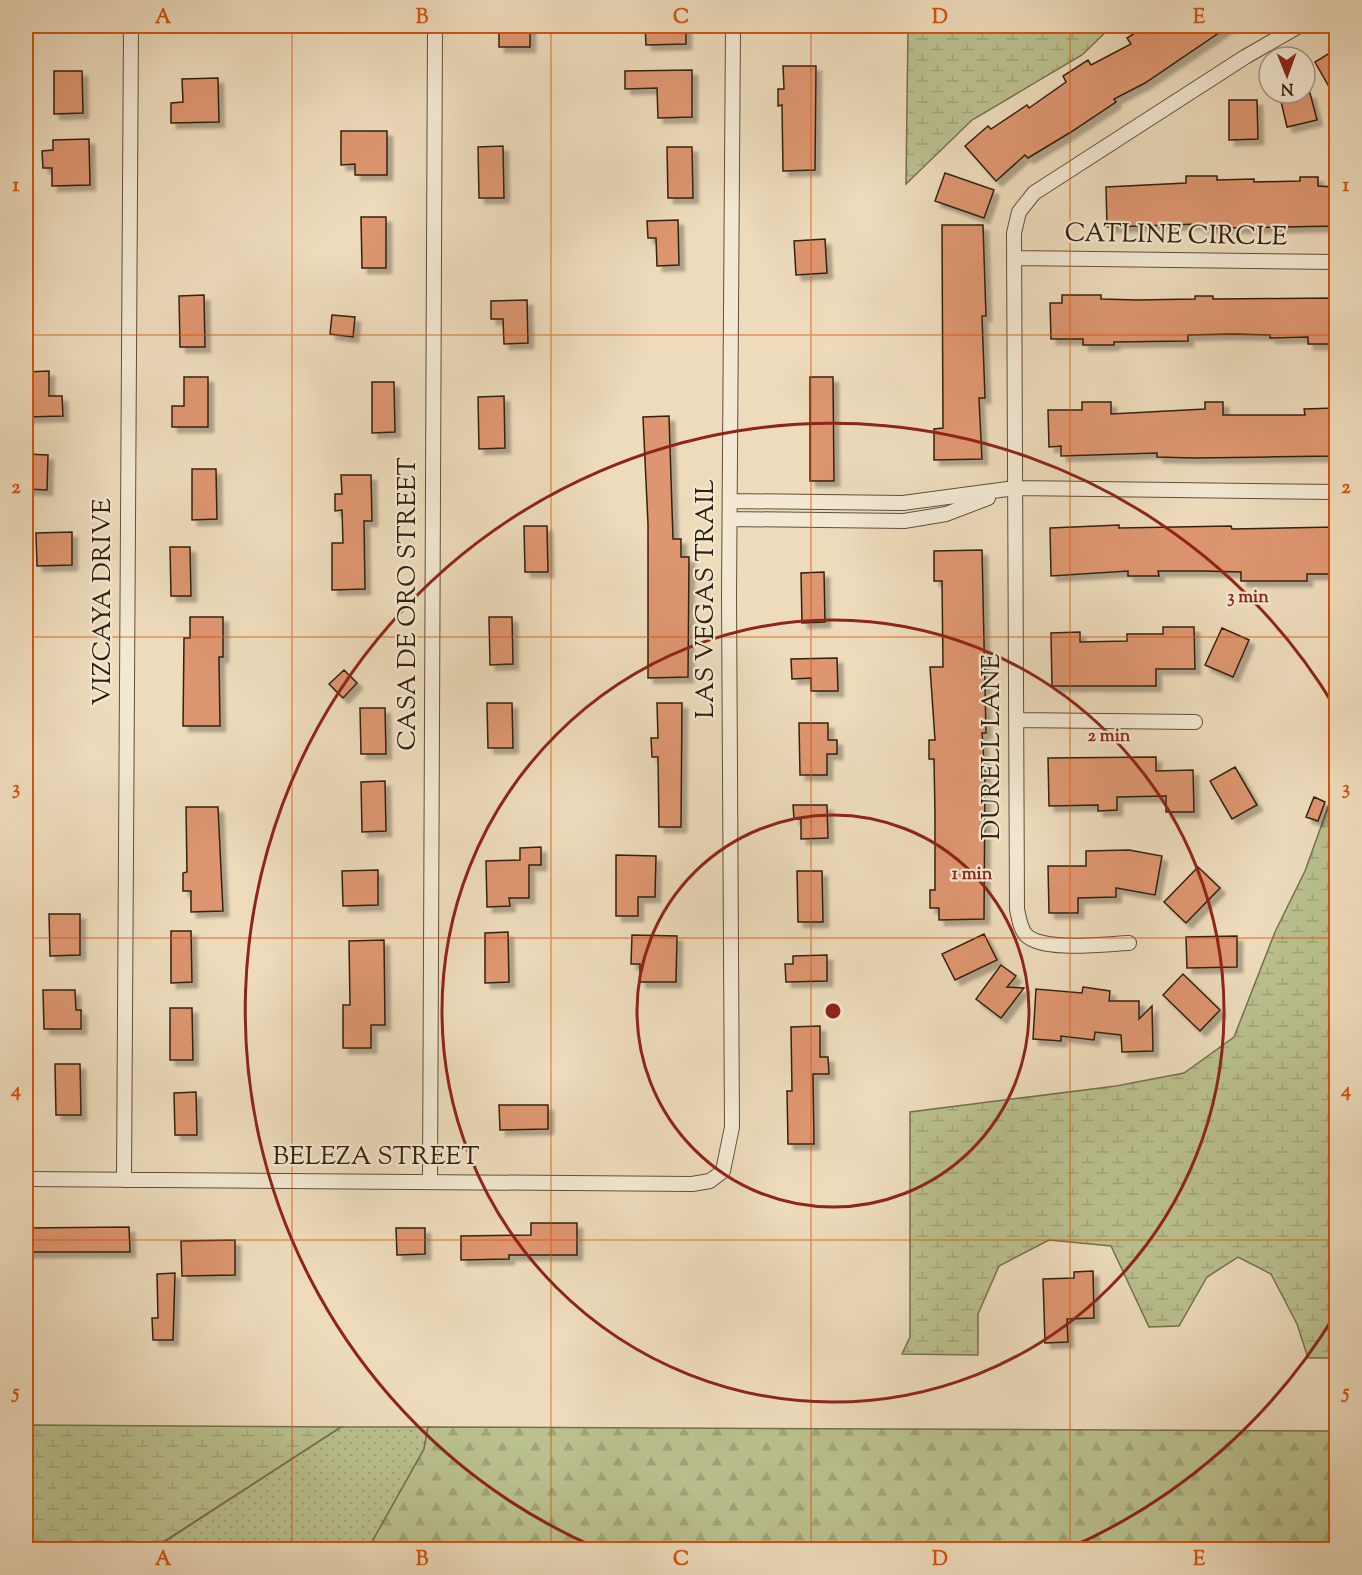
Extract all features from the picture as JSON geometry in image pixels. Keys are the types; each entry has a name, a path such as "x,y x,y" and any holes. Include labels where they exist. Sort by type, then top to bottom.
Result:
{"street":[{"name":"VIZCAYA DRIVE","path":"124,1180 131,26"},
{"name":"CASA DE ORO STREET","path":"430,1182 435,26"},
{"name":"LAS VEGAS TRAIL","path":"723,1171 732,1126 730,501 733,26"},
{"name":"CATLINE CIRCLE","path":"1015,488 1014,233 1019,212 1034,193 1245,57 1299,26"},
{"name":"CATLINE CIRCLE","path":"1014,258 1336,262"},
{"path":"730,519 920,520 946,514 1015,488"},
{"path":"730,501 903,502 1015,488 1336,492"},
{"name":"DURELL LANE","path":"1015,488 1017,909 1021,927 1034,940 1050,945 1129,943"},
{"path":"1016,720 1195,722"},
{"name":"BELEZA STREET","path":"26,1179 692,1184 710,1181 723,1171"}],"green space":[{"path":"908,26 1112,26 1082,55 972,120 906,184"},
{"path":"1336,785 1336,1358 1308,1358 1297,1324 1271,1274 1238,1257 1207,1277 1179,1326 1149,1327 1111,1246 1049,1240 999,1266 978,1314 978,1355 902,1354 910,1337 910,1112 1116,1086 1184,1073 1234,1037 1275,932 1305,871"},
{"path":"26,1425 341,1427 152,1549 26,1550"},
{"path":"341,1427 428,1427 424,1449 368,1549 152,1550"},
{"path":"428,1427 1336,1431 1336,1549 368,1549 424,1449"}],"building":[{"path":"499,26 530,26 530,47 499,47"},
{"path":"645,26 686,26 686,44 646,45"},
{"path":"1146,26 1229,26 1145,83 1114,99 1116,102 1071,132 1028,158 1025,155 996,181 965,146 988,126 991,129 1027,105 1029,108 1066,82 1063,76 1088,60 1091,65 1131,44 1127,38"},
{"path":"1336,49 1336,99 1317,66 1317,61"},
{"path":"783,66 816,66 815,170 783,171 782,105 778,106 778,89 784,89"},
{"path":"692,70 692,117 658,118 657,88 625,89 625,71"},
{"path":"54,71 82,71 83,113 54,114"},
{"path":"218,78 219,122 171,123 171,103 183,102 182,79"},
{"path":"1229,100 1257,100 1258,139 1229,140"},
{"path":"1282,105 1313,105 1317,120 1287,127"},
{"path":"341,131 387,131 387,175 355,175 355,164 341,165"},
{"path":"89,139 90,185 52,186 52,168 43,168 42,151 53,150 53,140"},
{"path":"503,146 504,198 479,198 478,147"},
{"path":"667,147 692,147 693,198 668,198"},
{"path":"945,173 994,190 984,218 935,201"},
{"path":"1186,176 1217,176 1217,180 1254,179 1254,182 1300,181 1300,177 1318,177 1318,186 1336,187 1336,226 1225,228 1199,227 1199,224 1107,227 1106,187 1186,183"},
{"path":"361,217 386,217 386,268 362,268"},
{"path":"678,220 679,265 657,266 656,238 648,238 647,221"},
{"path":"942,225 983,225 986,316 982,316 985,398 979,398 982,459 934,460 934,429 943,428"},
{"path":"825,239 827,273 796,275 794,241"},
{"path":"204,295 205,347 180,347 179,296"},
{"path":"1062,295 1101,295 1101,299 1137,300 1195,299 1195,296 1213,296 1213,299 1335,298 1336,344 1308,344 1308,337 1270,338 1270,335 1233,334 1188,335 1188,341 1114,342 1114,345 1083,345 1083,339 1051,339 1050,303 1062,303"},
{"path":"527,300 528,343 504,344 503,319 491,319 491,301"},
{"path":"332,315 355,317 353,337 330,334"},
{"path":"49,371 49,396 62,396 63,416 26,417 26,372"},
{"path":"184,377 208,377 208,427 172,427 172,406 184,406"},
{"path":"810,377 833,377 834,481 810,481"},
{"path":"372,382 394,382 395,432 372,433"},
{"path":"504,396 505,448 479,449 478,397"},
{"path":"1082,402 1111,402 1111,414 1205,409 1205,402 1223,402 1223,415 1305,415 1304,409 1335,408 1336,456 1194,458 1157,457 1157,453 1061,456 1061,446 1049,447 1048,410 1082,410"},
{"path":"669,416 673,539 681,539 681,557 689,557 688,677 648,678 648,524 643,417"},
{"path":"26,454 48,455 47,490 26,489"},
{"path":"192,469 216,469 217,519 192,520"},
{"path":"341,475 371,475 372,521 364,521 365,589 332,590 332,543 343,543 342,510 335,511 335,494 342,494"},
{"path":"1119,525 1119,528 1336,527 1336,574 1307,574 1307,581 1241,581 1241,572 1203,571 1158,571 1159,576 1128,576 1128,571 1051,576 1050,528"},
{"path":"524,526 547,526 548,572 525,572"},
{"path":"72,532 72,565 37,566 36,533"},
{"path":"170,547 190,547 191,596 171,596"},
{"path":"982,550 986,733 982,733 985,777 984,919 939,920 939,908 930,908 930,890 935,890 935,815 934,759 929,759 929,740 935,740 930,667 943,667 942,581 934,581 934,551"},
{"path":"824,572 825,622 802,623 801,573"},
{"path":"190,617 223,617 223,657 219,657 220,726 183,726 184,638 190,638"},
{"path":"489,617 512,617 513,664 490,665"},
{"path":"1163,627 1194,627 1195,669 1156,669 1156,686 1052,686 1051,633 1080,632 1080,642 1127,641 1127,634 1163,634"},
{"path":"1222,628 1249,640 1233,677 1205,665"},
{"path":"837,658 838,691 811,691 811,678 792,679 791,659"},
{"path":"344,670 357,683 343,698 329,684"},
{"path":"487,703 512,703 513,748 488,748"},
{"path":"657,703 682,703 681,827 659,827 658,757 652,757 651,738 658,738"},
{"path":"360,708 385,708 386,754 361,754"},
{"path":"799,723 828,723 828,740 837,740 837,754 827,754 827,775 800,775"},
{"path":"1156,757 1156,771 1193,770 1194,812 1166,812 1166,796 1117,797 1117,810 1098,811 1098,805 1049,806 1048,758"},
{"path":"1235,767 1257,805 1232,819 1210,781"},
{"path":"385,781 386,831 362,832 361,782"},
{"path":"1314,797 1325,802 1318,821 1306,817"},
{"path":"793,805 827,805 828,838 801,839 801,819 794,819"},
{"path":"186,807 218,807 223,911 191,912 191,891 183,891 183,873 187,872"},
{"path":"541,847 541,865 529,865 529,898 509,898 510,906 487,907 486,861 520,860 520,848"},
{"path":"1129,850 1162,856 1155,895 1116,888 1116,897 1078,898 1078,913 1049,913 1048,866 1086,866 1086,851"},
{"path":"616,855 656,856 655,897 638,897 638,916 616,916"},
{"path":"1198,867 1220,888 1186,923 1164,902"},
{"path":"378,870 378,905 343,906 342,871"},
{"path":"797,871 822,871 823,922 798,922"},
{"path":"49,914 80,914 80,955 50,956"},
{"path":"171,931 191,931 192,982 171,983"},
{"path":"508,932 509,982 485,983 485,933"},
{"path":"984,934 997,960 955,980 942,954"},
{"path":"632,935 677,936 676,982 640,982 640,964 631,964"},
{"path":"1237,936 1237,967 1187,968 1186,937"},
{"path":"384,940 385,1025 371,1025 371,1048 343,1048 343,1005 350,1005 349,941"},
{"path":"827,955 827,981 786,982 785,964 793,964 793,956"},
{"path":"1001,965 1016,976 1007,987 1024,988 1001,1018 976,999"},
{"path":"1183,974 1220,1010 1200,1031 1163,995"},
{"path":"1083,987 1110,991 1109,1001 1139,1001 1139,1019 1152,1006 1153,1051 1122,1052 1121,1035 1095,1032 1094,1040 1061,1036 1061,1041 1033,1039 1036,989 1082,993"},
{"path":"43,990 75,990 76,1010 81,1010 81,1029 44,1029"},
{"path":"170,1008 192,1008 193,1060 170,1060"},
{"path":"820,1026 820,1057 828,1057 829,1074 813,1074 814,1144 788,1144 787,1091 792,1091 791,1027"},
{"path":"55,1064 80,1064 81,1115 56,1115"},
{"path":"196,1092 197,1135 175,1135 174,1093"},
{"path":"499,1105 548,1105 548,1129 500,1130"},
{"path":"531,1223 577,1223 577,1255 509,1255 509,1259 461,1260 461,1236 531,1235"},
{"path":"129,1227 130,1252 26,1252 26,1228"},
{"path":"396,1228 425,1228 425,1254 397,1255"},
{"path":"235,1240 235,1275 182,1276 181,1241"},
{"path":"1093,1271 1094,1318 1067,1319 1068,1342 1045,1343 1043,1279 1074,1278 1074,1272"},
{"path":"175,1273 173,1340 153,1340 152,1318 158,1318 157,1274"}]}
